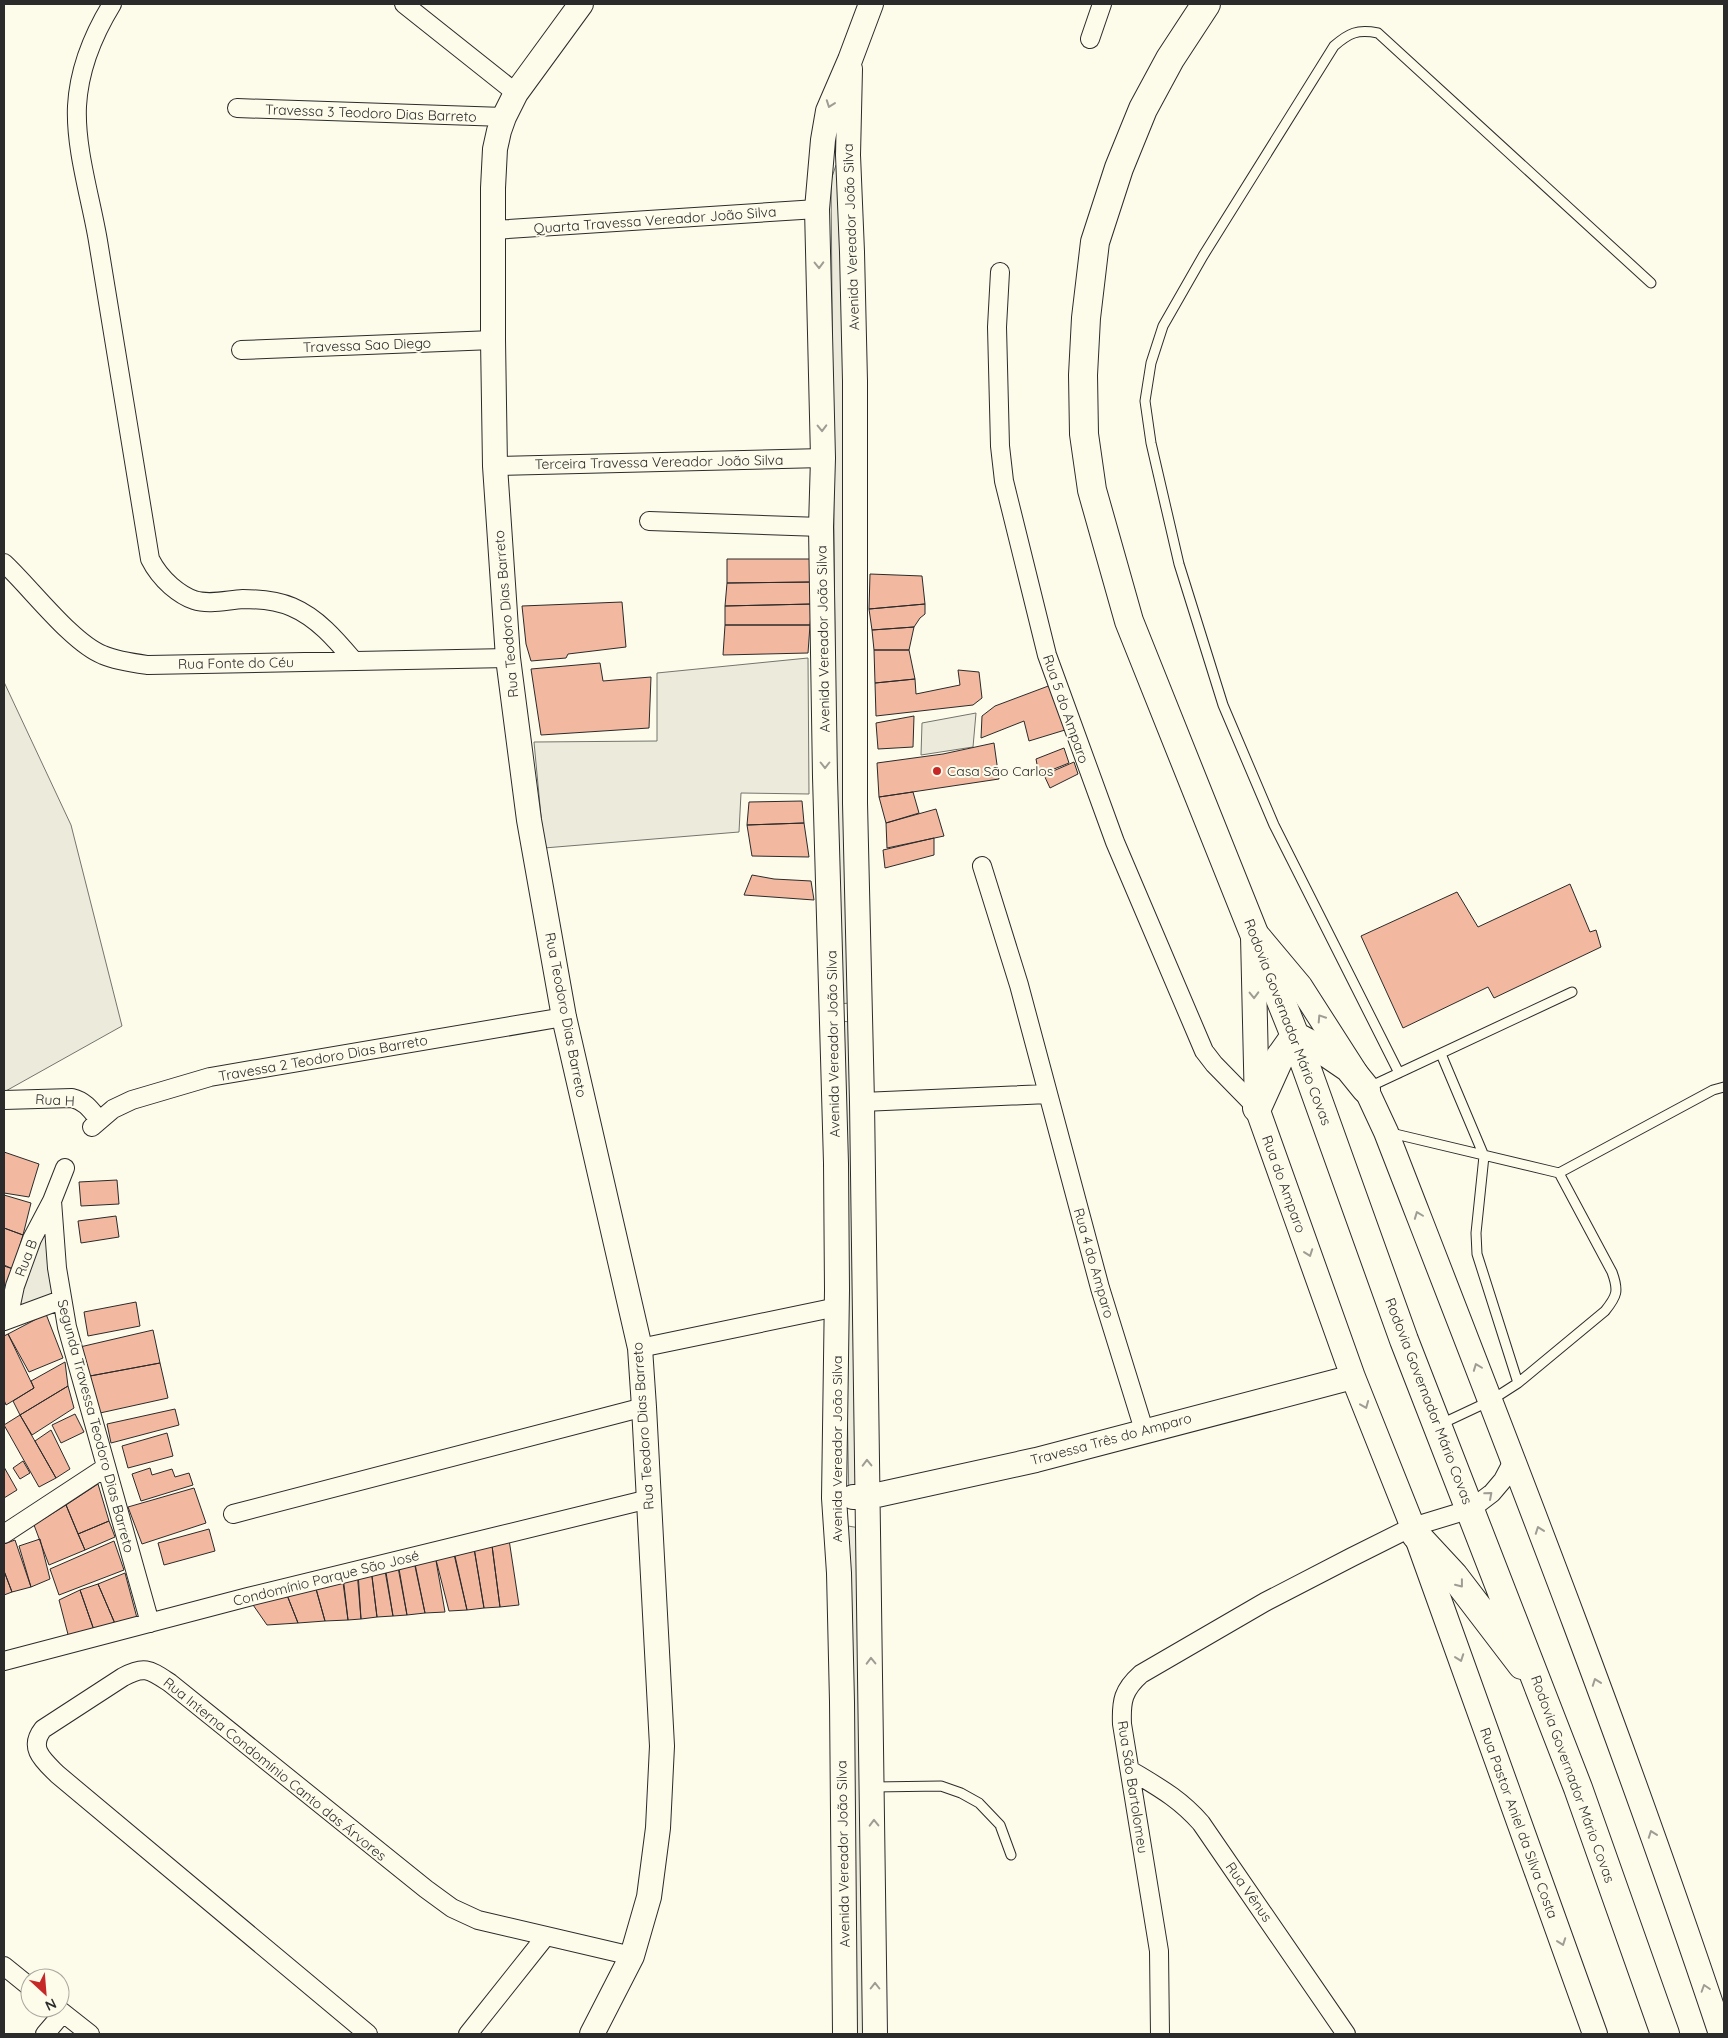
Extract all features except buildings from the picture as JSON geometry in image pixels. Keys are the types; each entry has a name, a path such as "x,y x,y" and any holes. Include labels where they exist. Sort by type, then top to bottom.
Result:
{"highway":[{"name":"Rodovia Governador Mário Covas","path":"1206,4 1170,59 1143,108 1130,137 1095,242 1086,318 1083,412 1092,490 1129,621 1295,1036 1404,1340 1578,1788 1665,2034"},
{"path":"1257,1108 1280,1057 1295,1036 1349,1068 1366,1089"},
{"path":"1414,1531 1454,1576 1540,1689"}],"street":[{"path":"112,4 97,28 80,79 77,132 94,220 150,559 156,572 180,593 195,600 211,602 244,599 290,606 303,613 327,632 354,662"},
{"path":"404,4 516,93"},
{"name":"Rua Teodoro Dias Barreto","path":"581,4 516,93 504,117 496,150 493,188 493,340 495,466 508,658 529,820 564,1017 640,1348 644,1407 662,1746 658,1828 649,1897 632,1956 592,2034"},
{"name":"Avenida Vereador João Silva","path":"845,2034 842,1702 839,1574 834,1498 837,1299 833,1026 825,777 821,527 823,458 817,209 823,140 828,111 871,4"},
{"path":"1090,39 1102,4"},
{"name":"Avenida Vereador João Silva","path":"850,60 848,155 855,381 855,803 861,1024 875,2034"},
{"name":"Travessa 3 Teodoro Dias Barreto","path":"238,108 504,117"},
{"name":"Quarta Travessa Vereador João Silva","path":"493,230 817,209"},
{"name":"Rua 5 do Amparo","path":"1000,272 997,327 1000,446 1004,482 1047,655 1115,842 1204,1050 1214,1064 1257,1108"},
{"name":"Travessa Sao Diego","path":"241,350 493,340"},
{"name":"Terceira Travessa Vereador João Silva","path":"495,466 823,458"},
{"path":"649,521 821,527"},
{"name":"Rua Fonte do Céu","path":"4,562 74,636 100,654 121,661 148,665 508,658"},
{"name":"Rua 4 do Amparo","path":"982,866 1019,985 1100,1288 1144,1430"},
{"path":"1252,929 1300,986 1366,1089 1386,1132 1513,1461 1672,1886 1721,2034"},
{"name":"Rua do Amparo","path":"1252,929 1257,1108 1353,1377 1414,1531 1443,1612"},
{"name":"Travessa 2 Teodoro Dias Barreto","path":"95,1123 113,1109 132,1100 210,1077 564,1017"},
{"path":"833,1026 861,1024"},
{"path":"862,1102 1048,1094"},
{"name":"Rua H","path":"4,1100 72,1098 80,1100 95,1123"},
{"name":"Segunda Travessa Teodoro Dias Barreto","path":"65,1168 52,1201 61,1300 150,1623"},
{"name":"Rua B","path":"6,1320 15,1286 32,1239 52,1201"},
{"path":"640,1348 837,1299 865,1290"},
{"path":"6,1320 61,1300"},
{"name":"Travessa Três do Amparo","path":"834,1498 868,1496 1036,1460 1144,1430 1353,1377"},
{"path":"233,1514 644,1407"},
{"path":"1471,1509 1492,1493 1503,1480 1513,1461"},
{"path":"4,1534 106,1467"},
{"name":"Condomínio Parque São José","path":"4,1661 267,1592 649,1500"},
{"name":"Rua São Bartolomeu","path":"1160,2034 1159,1952 1122,1724 1121,1704 1126,1692 1141,1674 1265,1602 1414,1531 1471,1509"},
{"name":"Rua Pastor Aniel da Silva Costa","path":"1443,1612 1595,2034"},
{"name":"Rua Interna Condomínio Canto das Árvores","path":"368,2034 57,1774 43,1760 36,1747 37,1736 43,1728 123,1676 135,1670 146,1669 170,1683 452,1908 478,1920 632,1956"},
{"name":"Rua Vênus","path":"1130,1770 1174,1796 1201,1823 1346,2034"},
{"path":"468,2034 546,1936"},
{"path":"4,1966 20,1979"},
{"path":"45,2034 55,2018"},
{"path":"69,2018 90,2034"}],"lane":[{"path":"1399,1073 1274,825 1223,705 1179,564 1152,444 1145,401 1150,363 1163,326 1198,264 1334,46 1348,35 1365,30 1378,33 1651,283"},
{"path":"1366,1089 1572,992"},
{"path":"1440,1054 1484,1156 1476,1233 1478,1254 1518,1383"},
{"path":"1386,1132 1558,1173 1713,1090 1724,1087"},
{"path":"1438,1425 1490,1401 1518,1383 1605,1311 1616,1298 1617,1286 1612,1272 1558,1173"},
{"path":"873,1787 941,1786 961,1793 979,1804 1000,1825 1011,1855"}],"shaded area":[{"path":"836,165 841,170 862,1002 838,1004 831,180"},
{"path":"808,658 809,794 741,793 739,832 544,848 534,742 657,741 657,673"},
{"path":"4,682 71,825 122,1026 4,1092"},
{"path":"976,713 973,747 921,755 922,723"},
{"path":"840,1021 862,1023 867,1505 849,1503"},
{"path":"48,1219 54,1295 10,1310"},
{"path":"848,1526 866,1529 873,2034 851,2034"}],"place":[{"name":"Casa São Carlos","path":"937,771"}]}
